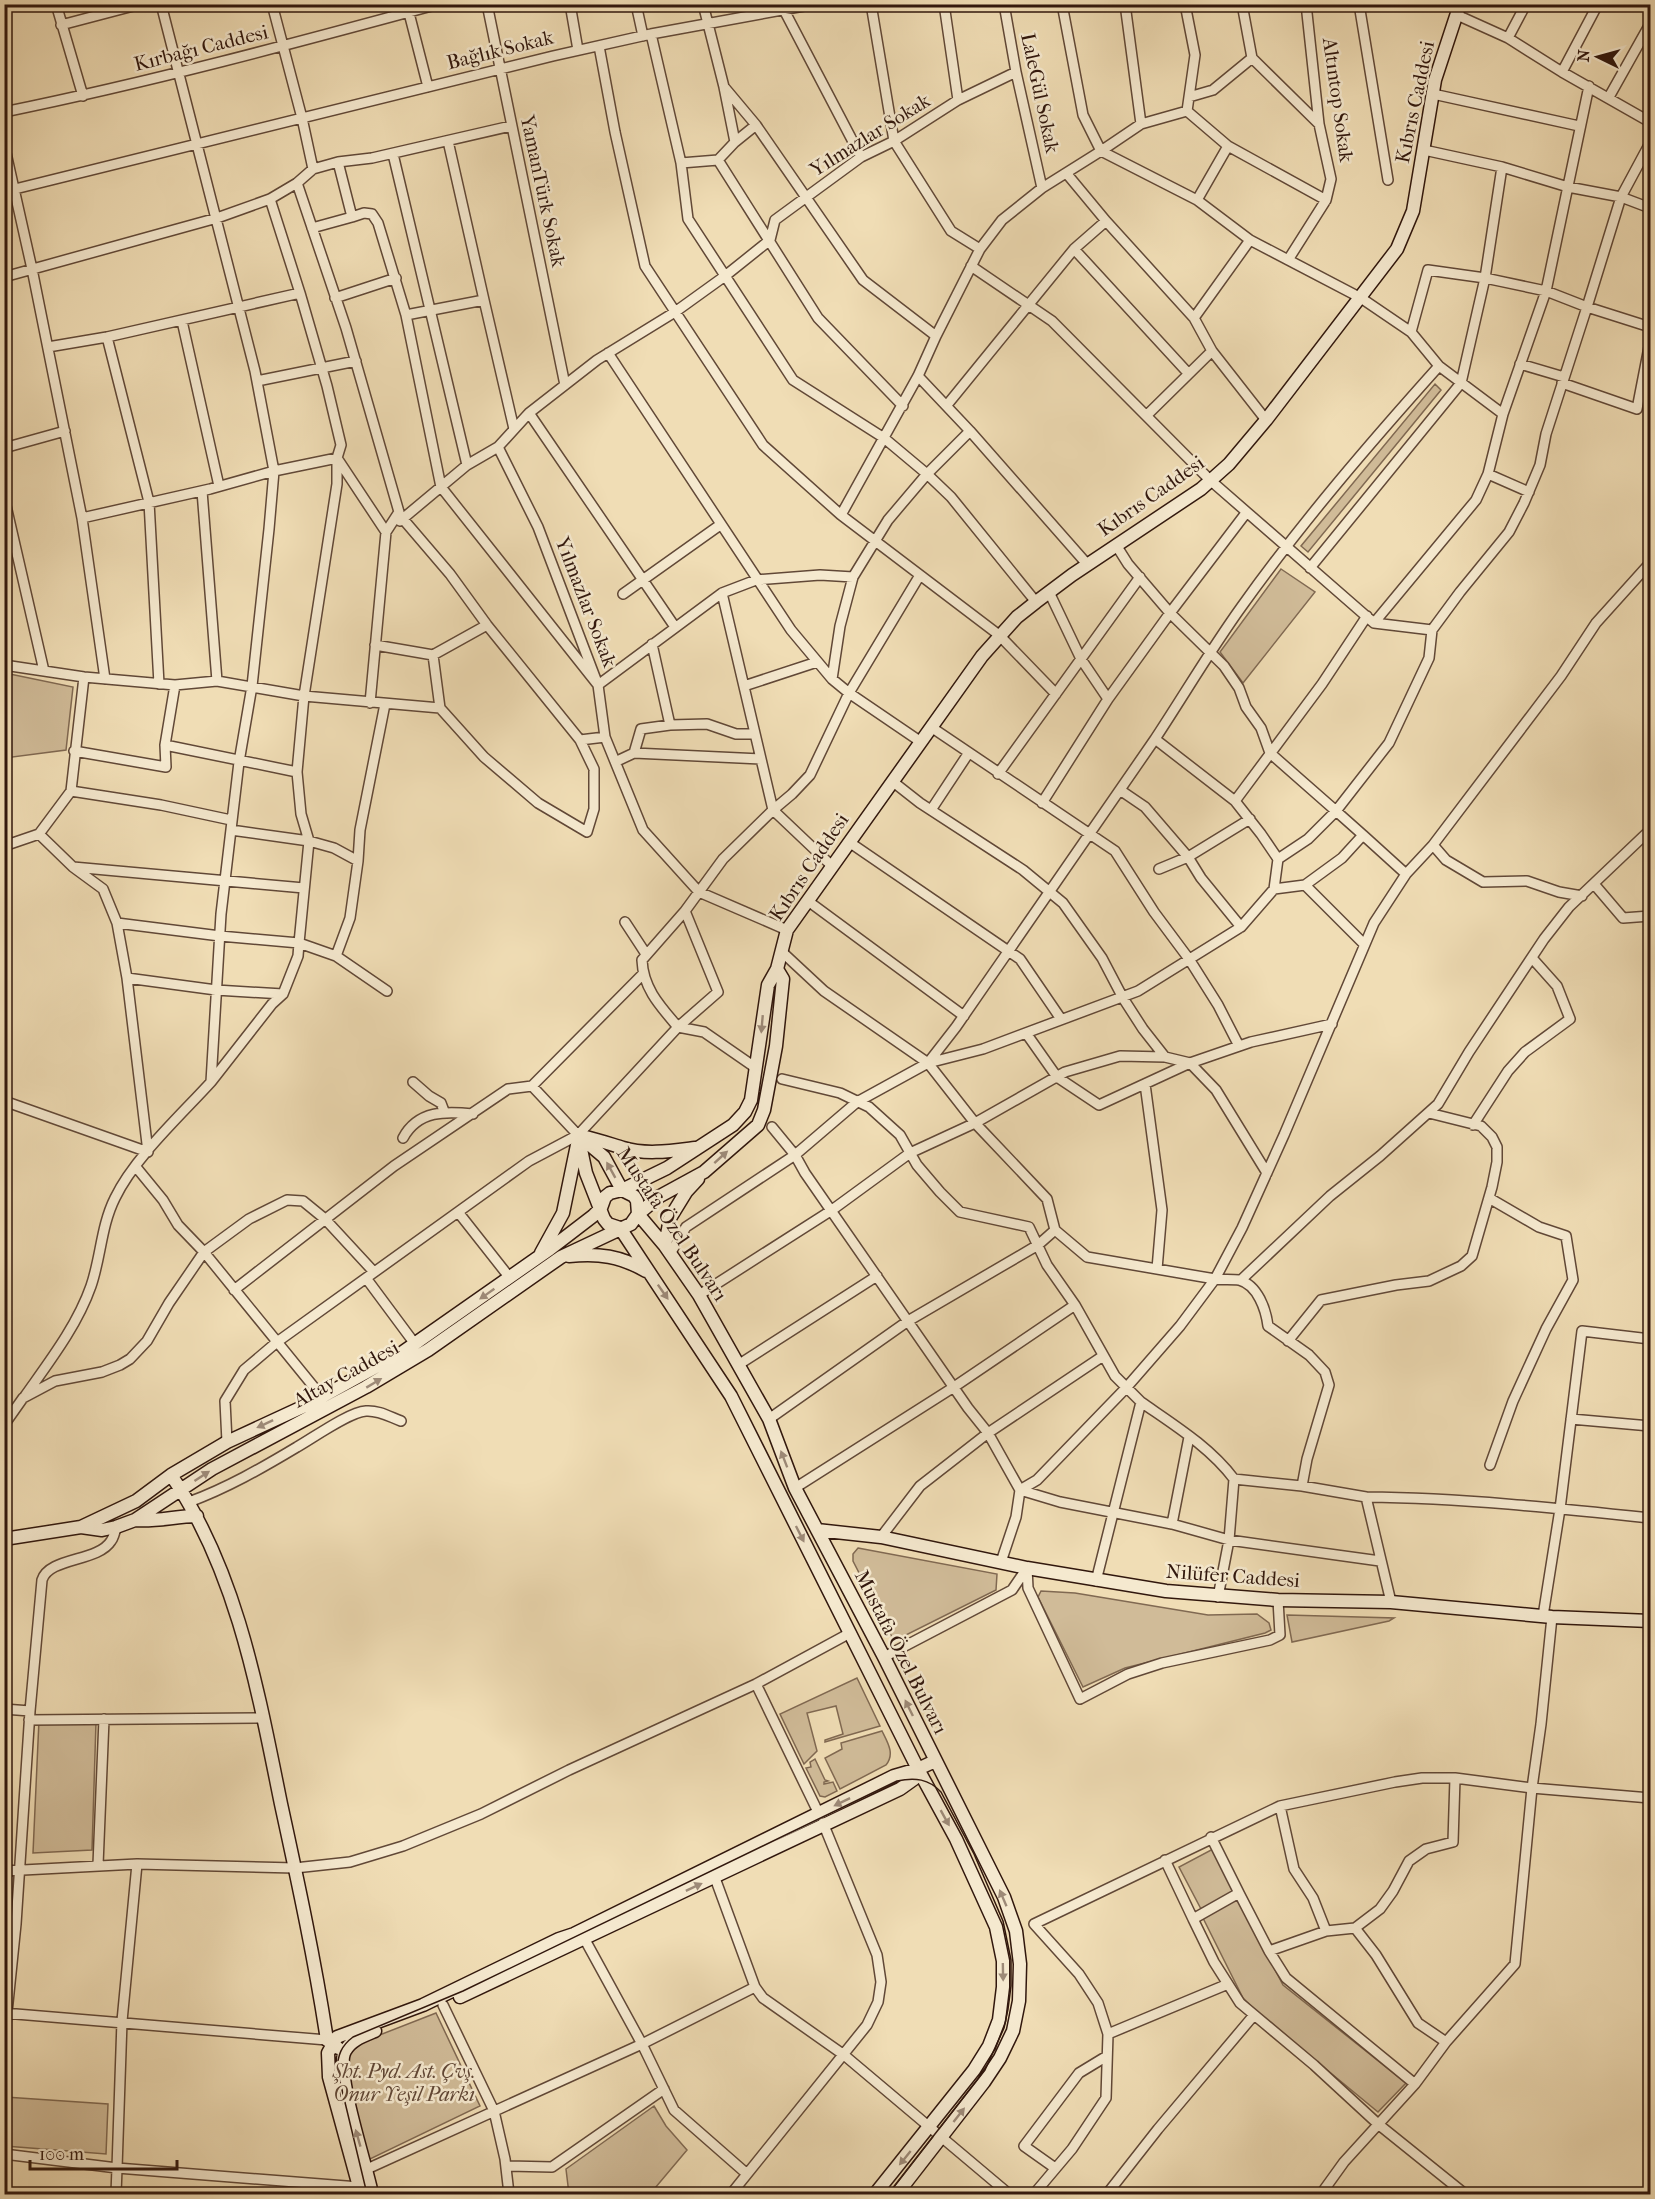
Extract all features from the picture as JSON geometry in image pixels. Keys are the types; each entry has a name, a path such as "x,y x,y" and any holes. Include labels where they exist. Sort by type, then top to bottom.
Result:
{"main road":[{"name":"Kıbrıs Caddesi","path":"622,1190 667,1168 699,1148 733,1125 745,1112 755,1086 768,985 777,969 788,930 892,781 999,635 1017,616 1049,592 1210,480 1229,464 1266,420 1397,249 1413,211 1435,80 1458,10"},
{"name":"Kıbrıs Caddesi","path":"638,1214 660,1196 704,1172 758,1125 764,1110 776,1046 783,979 777,969"},
{"path":"539,1257 563,1213 578,1135 624,1148 659,1152 699,1148"},
{"name":"Mustafa Özel Bulvarı","path":"578,1135 604,1157 622,1190 628,1192 637,1201 638,1214 668,1250 699,1295 769,1419 795,1488 884,1657 1004,1897 1016,1931 1020,1964 1019,2001 1012,2031 1000,2058 897,2194"},
{"name":"Mustafa Özel Bulvarı","path":"578,1135 586,1173 602,1214 608,1224 620,1228 731,1396 918,1769 956,1839 996,1927 1003,1970 1003,1987 999,2020 989,2046 974,2070 875,2194"},
{"path":"668,1250 670,1218 686,1192 704,1172"},
{"path":"601,1208 602,1202 610,1192 622,1190"},
{"name":"Altay Caddesi","path":"4,1539 81,1527 136,1501 171,1474 226,1442 322,1397 415,1344 539,1257 601,1208"},
{"path":"620,1228 631,1224 638,1214"},
{"name":"Altay Caddesi","path":"81,1527 102,1530 135,1520 212,1469 366,1387 428,1350 561,1257 620,1228"},
{"path":"561,1257 591,1254 612,1257 629,1261 650,1274"},
{"path":"171,1474 197,1516 234,1608 263,1718 330,2043 329,2077 360,2191"},
{"path":"135,1520 150,1521 172,1516 197,1516"},
{"name":"Nilüfer Caddesi","path":"817,1530 881,1538 1027,1568 1166,1592 1278,1600 1391,1602 1547,1617 1650,1621"},
{"path":"330,2043 337,2037 463,1988 476,1979 559,1939 821,1818 907,1785 914,1779 918,1769 935,1761"},
{"path":"372,2194 342,2073 342,2057 345,2049 353,2041 443,2005 715,1878 821,1818"},
{"path":"330,2043 345,2049"}],"street":[{"path":"56,4 83,96"},
{"path":"62,25 141,4"},
{"path":"161,4 257,381 274,471 252,686 231,820 220,936 211,1082"},
{"path":"272,4 313,169"},
{"name":"Kırbağı Caddesi","path":"4,112 179,73 439,4"},
{"name":"YamanTürk Sokak","path":"487,4 565,385"},
{"path":"570,4 578,50"},
{"path":"636,4 647,35 681,163 688,219 793,380 884,438 927,474 951,497 1036,602"},
{"path":"703,4 735,142"},
{"path":"872,4 894,141 951,231 980,249"},
{"path":"944,4 958,100"},
{"name":"LaleGül Sokak","path":"1004,4 1016,72 1042,188"},
{"path":"1062,4 1083,115 1101,151 1197,200 1250,240 1361,298 1411,332 1439,366 1503,414"},
{"path":"1125,4 1141,123"},
{"path":"1185,4 1195,55 1187,111"},
{"path":"1242,4 1252,57 1319,124"},
{"name":"Altıntop Sokak","path":"1306,4 1319,124 1331,179 1326,200"},
{"path":"1359,4 1388,180"},
{"path":"1508,38 1526,4"},
{"path":"1562,72 1598,4"},
{"name":"Bağlık Sokak","path":"15,189 578,50 707,24 761,9 784,10 810,5"},
{"path":"784,10 861,157"},
{"path":"1458,10 1650,122"},
{"path":"409,13 428,87"},
{"path":"1609,97 1650,24"},
{"path":"598,46 645,266 763,445 840,515 999,635 1056,694"},
{"path":"1189,97 1213,90 1252,57"},
{"name":"Yılmazlar Sokak","path":"853,577 820,575 756,580 722,593 598,685 538,527 498,447 529,413 565,385 608,353 675,312 725,276 770,240 775,220 861,157 894,141 958,100 1016,72"},
{"path":"1235,801 1371,619 1476,500 1488,474 1503,414 1546,291 1589,86"},
{"path":"724,87 756,125 863,280 936,336"},
{"path":"1433,94 1579,126"},
{"path":"840,515 903,405 980,249 1002,220 1042,188 1067,174 1141,123 1187,111"},
{"path":"1187,111 1228,146 1326,200 1288,260"},
{"path":"681,163 718,160 756,125"},
{"path":"4,277 217,218 270,199 297,183 313,169 338,162 393,154 512,126"},
{"path":"448,141 514,429"},
{"path":"1278,859 1308,838 1336,811 1389,743 1429,658 1432,630 1509,532 1540,465 1546,434 1621,197 1650,143"},
{"path":"4,144 32,269 82,518 105,679"},
{"path":"1197,200 1228,146"},
{"path":"1424,150 1621,197 1650,208"},
{"path":"393,154 466,465"},
{"path":"718,160 818,318 903,405"},
{"path":"338,162 352,217"},
{"path":"1310,568 1461,383 1485,278 1502,167"},
{"path":"1067,174 1106,221 1194,318 1212,351 1266,420"},
{"path":"297,183 356,361 399,512 386,532 370,703"},
{"path":"4,1425 52,1359 78,1313 91,1286 106,1219 116,1195 135,1167 211,1082 272,1004 283,994 298,956 309,841 301,814 297,772 304,696 337,484 337,458 341,445 322,368 270,199"},
{"path":"312,228 364,213 372,214 378,223 406,315 441,487 598,685 605,736 643,830 699,892 788,930"},
{"path":"946,405 1074,249 1106,221"},
{"path":"1194,318 1250,240"},
{"path":"1074,249 1188,373"},
{"path":"971,266 1052,321 1210,480 1371,619 1432,630"},
{"path":"1411,332 1428,270 1485,278 1546,291 1650,327"},
{"path":"335,298 396,278"},
{"path":"48,346 107,337 300,293"},
{"path":"406,315 484,300"},
{"path":"182,321 219,486"},
{"path":"107,337 149,502 159,684"},
{"path":"1520,364 1637,409 1650,342"},
{"path":"1147,415 1212,351"},
{"path":"608,353 791,630 832,679 921,742"},
{"path":"257,381 356,361"},
{"path":"928,1064 964,1016 1155,740 1240,608 1366,448 1439,366"},
{"path":"918,376 970,431 1087,564"},
{"path":"529,413 675,627"},
{"path":"832,679 840,626 853,577 888,520 927,474 970,431"},
{"path":"4,448 65,432"},
{"path":"386,532 466,465 498,447"},
{"path":"337,458 386,532"},
{"path":"82,518 337,458"},
{"path":"1488,474 1529,492"},
{"path":"202,491 218,681"},
{"path":"4,497 44,671"},
{"path":"1042,803 1108,699 1246,513"},
{"path":"403,519 450,574 487,625 580,740 594,769 594,809 587,832 538,803 484,757 440,708 433,655"},
{"path":"623,594 720,525"},
{"path":"1116,545 1170,613 1212,653 1239,688 1246,707 1261,728 1270,753 1406,874"},
{"path":"1020,1490 1038,1480 1126,1388 1180,1326 1215,1279 1267,1173 1374,923 1406,874 1433,845 1561,676 1596,623 1650,564"},
{"path":"756,1068 704,1032 678,1027 658,1004 642,975 642,960 685,911 723,859 810,775 849,693 920,575"},
{"path":"998,774 1140,577"},
{"path":"1049,592 1081,659 1108,699"},
{"path":"722,593 772,810 832,866"},
{"path":"375,645 433,655 487,625"},
{"path":"652,644 670,725"},
{"path":"744,686 818,662"},
{"path":"4,665 84,677 175,686 218,681 304,696 440,708"},
{"path":"4,846 39,834 71,791 84,677"},
{"path":"74,751 166,767 165,745 175,686"},
{"path":"336,956 350,918 360,830 385,704"},
{"path":"634,753 641,729 707,724 736,734 754,734"},
{"path":"931,727 1115,851 1154,912 1189,959 1218,1005 1239,1046"},
{"path":"580,740 605,736"},
{"path":"668,1250 686,1227 795,1155 857,1102 928,1064 983,1049 1123,998 1241,927 1274,889 1278,859 1235,801 1155,740"},
{"path":"165,745 239,762 297,772"},
{"path":"617,761 634,753 761,759"},
{"path":"931,810 968,754"},
{"path":"892,781 931,810 1023,870 1063,903 1102,958 1123,998 1143,1029 1165,1057"},
{"path":"1120,790 1144,807 1188,856 1201,878 1241,927"},
{"path":"71,791 161,805 231,820"},
{"path":"1159,869 1188,856 1250,819"},
{"path":"231,830 309,841 333,848 358,861"},
{"path":"1241,1280 1330,1196 1380,1156 1438,1104 1469,1052 1569,907 1650,830"},
{"path":"39,834 73,867 103,889 117,923 127,978 148,1152"},
{"path":"1274,889 1305,885 1342,858 1363,835"},
{"path":"849,842 1020,959 1061,1019"},
{"path":"1433,845 1446,860 1483,882 1527,881 1559,892 1582,896"},
{"path":"73,867 304,888"},
{"path":"1594,884 1623,918 1650,916"},
{"path":"1305,885 1364,944"},
{"path":"808,901 964,1016"},
{"path":"226,1442 225,1401 244,1370 277,1342 529,1161 578,1135 678,1027 718,992 685,911"},
{"path":"625,922 646,954"},
{"path":"117,923 299,943 336,956 387,991"},
{"path":"781,951 824,991 928,1064 975,1123 1047,1199 1055,1230 1087,1257 1215,1279 1241,1280 1256,1293 1265,1309 1268,1326 1309,1355 1325,1372 1329,1385 1307,1459 1302,1486"},
{"path":"1473,1125 1508,1071 1525,1052 1570,1019 1557,986 1532,958"},
{"path":"234,1290 394,1166 508,1089 532,1086 642,975"},
{"path":"127,978 216,990 283,994"},
{"path":"1026,1033 1057,1077 1099,1105 1190,1063 1239,1046 1332,1024"},
{"path":"699,1295 832,1210 910,1153 975,1123 1065,1072 1120,1056 1165,1057 1190,1063 1216,1090 1267,1173"},
{"path":"782,1079 840,1093 869,1107 900,1135 917,1166 960,1212 1029,1227 1047,1265 1075,1305 1115,1376 1141,1402 1223,1464 1234,1479 1229,1540 1218,1597"},
{"path":"412,1082 429,1096 441,1102 444,1111"},
{"path":"1145,1084 1162,1210 1157,1269"},
{"path":"532,1086 578,1135"},
{"path":"4,1101 148,1152"},
{"path":"403,1138 409,1128 429,1115 444,1111 473,1114"},
{"path":"1288,1341 1321,1300 1429,1281 1461,1266 1472,1256 1489,1198 1497,1162 1497,1147 1492,1137 1481,1126 1429,1113"},
{"path":"772,1127 795,1155 805,1173 988,1433 1020,1490 1016,1517 1001,1562"},
{"path":"135,1167 163,1200 178,1225 204,1252 322,1397"},
{"path":"1489,1198 1539,1227 1566,1236 1573,1280 1546,1329 1512,1401 1490,1465"},
{"path":"23,1398 55,1381 102,1372 130,1359 147,1341 169,1303 204,1252 249,1219 287,1200 303,1201 325,1219 370,1275 415,1344"},
{"path":"458,1212 510,1278"},
{"path":"769,1419 908,1321 1038,1245 1055,1230"},
{"path":"738,1365 877,1276"},
{"path":"795,1488 954,1387 1075,1305"},
{"path":"1321,2194 1344,2162 1415,2084 1446,2042 1515,1964 1532,1788 1541,1724 1547,1617 1582,1331 1650,1339"},
{"path":"881,1538 920,1486 988,1433 1103,1356"},
{"path":"1096,1581 1141,1402"},
{"path":"189,1502 212,1494 351,1416 365,1411 381,1412 401,1422"},
{"path":"1571,1419 1650,1426"},
{"path":"1172,1524 1189,1437"},
{"path":"1234,1479 1302,1486 1366,1497 1560,1509 1650,1518"},
{"path":"1020,1490 1060,1502 1172,1524 1229,1540 1380,1561"},
{"path":"1366,1497 1391,1602"},
{"path":"4,2042 16,1924 30,1716 43,1576 53,1568 107,1546 112,1540 116,1527"},
{"path":"884,1657 1012,1590 1027,1568"},
{"path":"1027,1568 1028,1588 1080,1699 1128,1674 1162,1664 1270,1640 1280,1635 1278,1600"},
{"path":"4,1871 137,1864 295,1868 350,1862 439,1833 756,1684 849,1633"},
{"path":"731,2194 867,2025 878,2002 881,1982 877,1955 821,1818 756,1684"},
{"path":"4,1709 30,1716 104,1719 263,1718"},
{"path":"98,1865 104,1719"},
{"path":"1016,1931 1280,1806 1422,1778 1455,1778 1532,1788 1650,1798"},
{"path":"1269,1951 1326,1931 1355,1928 1380,1909 1393,1891 1409,1861 1426,1849 1453,1842 1455,1778"},
{"path":"1280,1806 1294,1869 1313,1898 1326,1931"},
{"path":"1211,1837 1269,1951 1286,1978 1415,2084"},
{"path":"1165,1860 1214,1962 1240,2003 1314,2065 1378,2124 1465,2194"},
{"path":"116,2194 122,2022 137,1864"},
{"path":"715,1878 755,1987 763,1998 844,2055 1008,2194"},
{"path":"1192,1919 1239,1893"},
{"path":"4,1924 16,1924"},
{"path":"1034,1924 1042,1930 1079,1974 1098,2003 1108,2034 1106,2098 1072,2149 1034,2194"},
{"path":"1355,1928 1376,1955 1418,2023 1446,2042"},
{"path":"584,1938 642,2044 674,2110 747,2174"},
{"path":"1108,2034 1228,1984"},
{"path":"4,2154 117,2168 360,2191 367,2169 642,2044 755,1987"},
{"path":"443,2005 494,2110 506,2166 509,2194"},
{"path":"6,2013 330,2043"},
{"path":"1107,2194 1158,2129 1254,2015"},
{"path":"1055,2168 1024,2146 1079,2073 1107,2056"},
{"path":"506,2166 552,2167 664,2089"}],"green space":[{"path":"1435,384 1441,390 1308,552 1301,546"},
{"path":"1281,569 1315,592 1243,683 1220,652"},
{"path":"5,673 73,687 66,750 5,758"},
{"path":"858,1548 997,1574 996,1590 894,1641 853,1561 853,1554"},
{"path":"1041,1591 1075,1593 1208,1615 1257,1614 1269,1623 1271,1630 1125,1668 1083,1687 1038,1597"},
{"path":"1287,1615 1394,1618 1292,1642"},
{"path":"857,1678 880,1726 825,1742 825,1740 843,1734 836,1706 807,1713 817,1751 804,1764 780,1714"},
{"path":"39,1720 96,1722 92,1850 33,1853"},
{"path":"882,1731 888,1744 889,1761 886,1765 840,1789 825,1758 842,1749 841,1743"},
{"path":"815,1759 825,1780 828,1781 824,1784 833,1782 837,1791 825,1797 820,1796 806,1768 811,1767 810,1762"},
{"path":"1213,1849 1235,1891 1201,1909 1179,1867"},
{"path":"1238,1899 1283,1985 1406,2083 1378,2112 1259,2014 1243,1998 1203,1918"},
{"name":"Şht. Pyd. Ast. Çvş. Onur Yeşil Parkı","path":"436,2013 480,2106 368,2160 346,2072 346,2061 354,2045"},
{"path":"5,2097 108,2104 106,2154 5,2146"},
{"path":"654,2106 666,2126 687,2150 650,2194 569,2194 566,2169"}],"tram line":[{"path":"367,2194 337,2069 341,2051 353,2037 463,1991 897,1781 916,1779 932,1784 941,1792 974,1854 1003,1921 1011,1960 1011,1986 1004,2028 985,2070 888,2194"}]}
